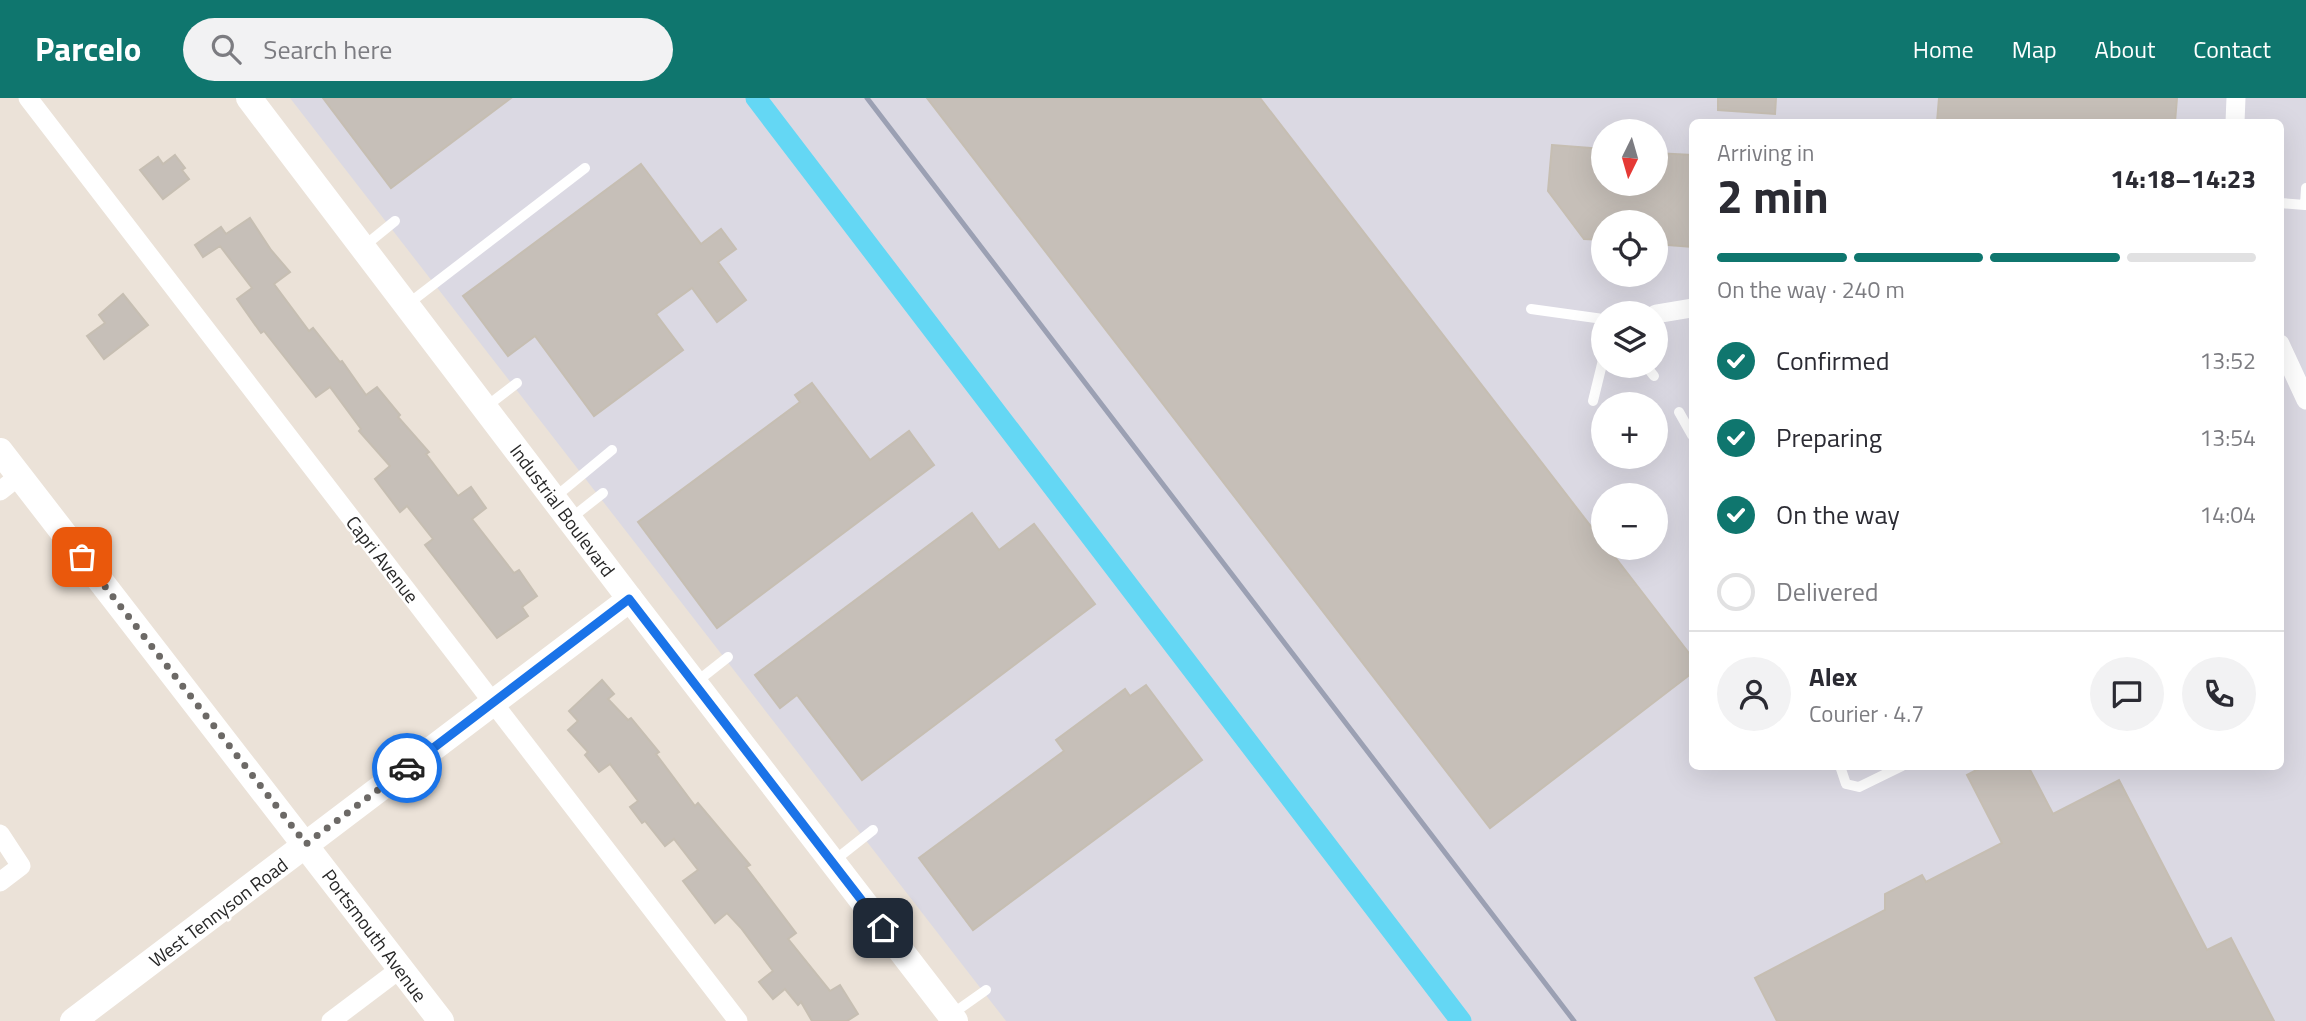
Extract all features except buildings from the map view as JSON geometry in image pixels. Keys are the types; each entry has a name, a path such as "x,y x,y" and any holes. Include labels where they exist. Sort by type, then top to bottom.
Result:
{"main road":[{"name":"Industrial Boulevard","path":"249,98 629,599 953,1018"},
{"name":"Portsmouth Avenue","path":"0,451 9,483 306,844 441,1021"},
{"name":"West Tennyson Road","path":"74,1021 629,599"}],"street":[{"name":"Capri Avenue","path":"28,98 738,1021"},
{"path":"2235,119 2236,98"},
{"path":"1668,312 1689,308"},
{"path":"2284,353 2306,400"},
{"path":"0,834 21,866 0,882"},
{"path":"331,1021 400,969"}],"lane":[{"path":"407,306 585,168"},
{"path":"2284,203 2305,206 2306,188"},
{"path":"362,247 395,221"},
{"path":"1531,309 1591,317"},
{"path":"485,408 517,383"},
{"path":"1679,412 1689,430"},
{"path":"561,509 612,450"},
{"path":"561,509 603,493"},
{"path":"694,683 728,657"},
{"path":"1841,770 1846,784 1858,787 1894,770"},
{"path":"832,862 873,830"},
{"path":"953,1018 986,990"}],"shaded area":[{"path":"290,98 2306,98 2306,1021 1006,1021"}],"waterway":[{"path":"756,98 1461,1021"}],"railway":[{"path":"867,98 1574,1021"}],"way so far":[{"path":"82,557 306,844 407,768"}],"route":[{"path":"407,768 629,599 883,928"}]}
